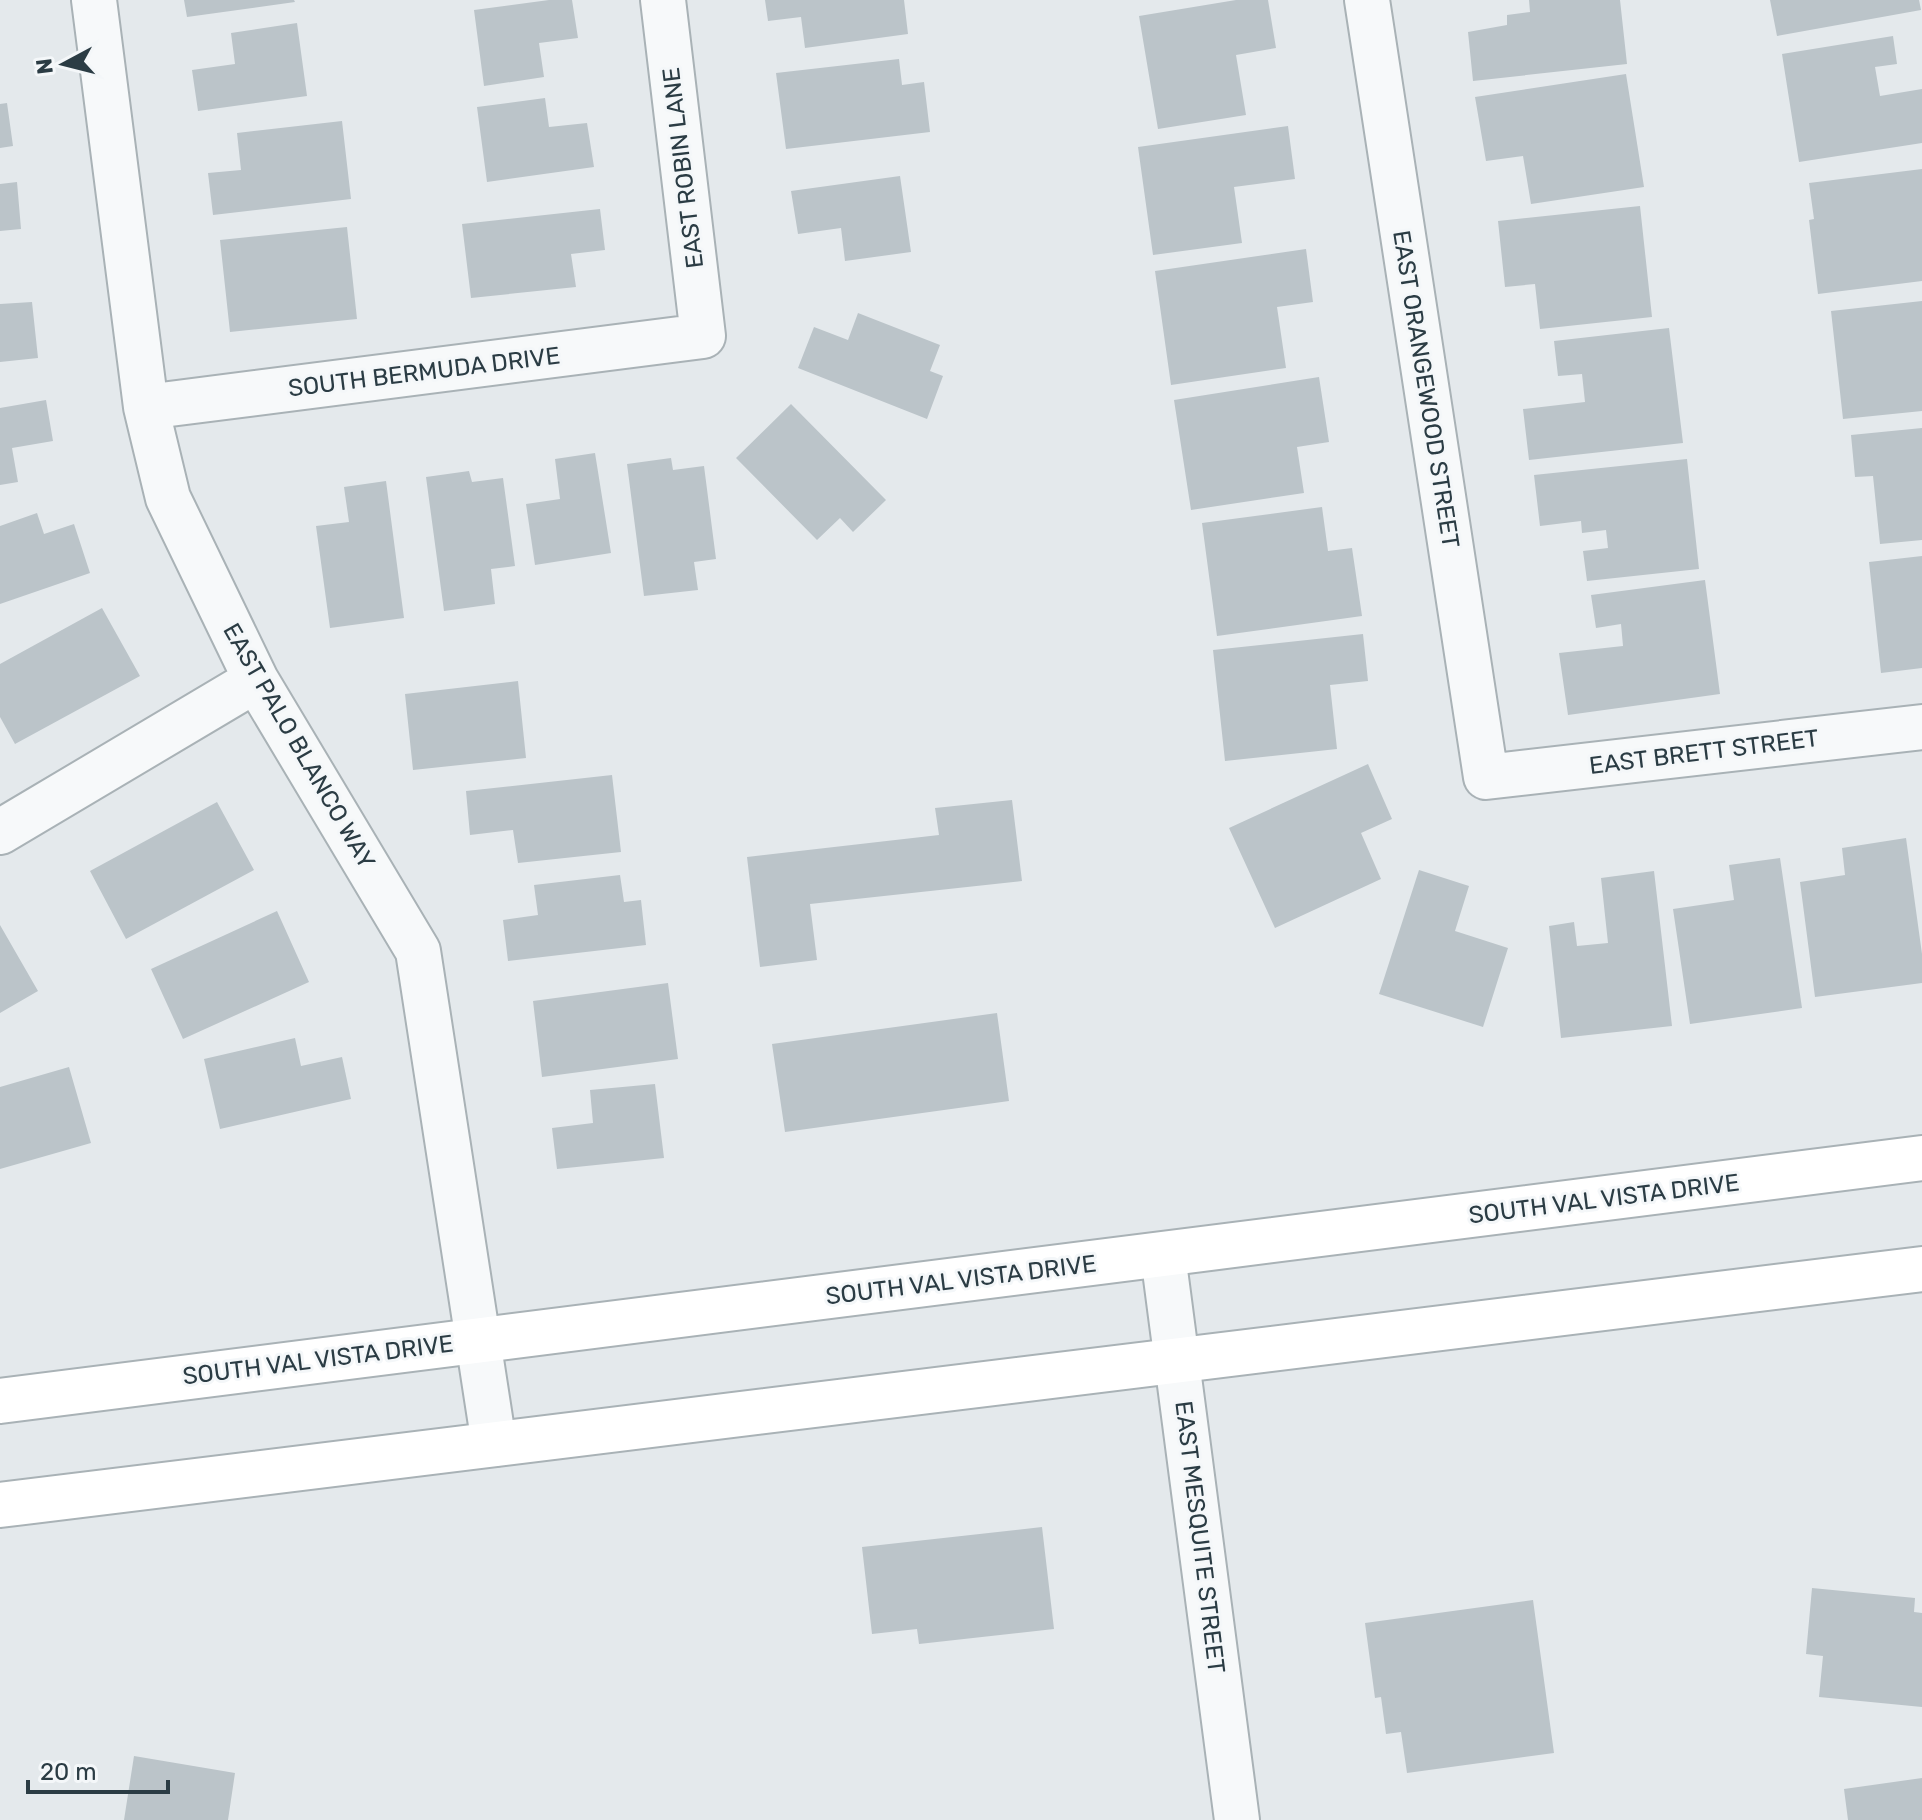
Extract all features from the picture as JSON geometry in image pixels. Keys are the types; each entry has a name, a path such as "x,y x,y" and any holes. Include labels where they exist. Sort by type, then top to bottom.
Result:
{"main road":[{"name":"SOUTH VAL VISTA DRIVE","path":"0,1401 1922,1158"},
{"path":"0,1505 1922,1269"}],"street":[{"name":"EAST PALO BLANCO WAY","path":"94,0 146,407 168,498 256,680 418,951 494,1444"},
{"name":"EAST ROBIN LANE","path":"663,0 703,336"},
{"name":"EAST ORANGEWOOD STREET","path":"1367,0 1486,777"},
{"name":"SOUTH BERMUDA DRIVE","path":"146,407 703,336"},
{"path":"0,832 256,680"},
{"name":"EAST BRETT STREET","path":"1486,777 1922,727"},
{"name":"EAST MESQUITE STREET","path":"1163,1255 1237,1820"}],"building":[{"path":"184,0 294,0 295,2 187,17"},
{"path":"572,0 578,38 539,43 544,77 484,86 474,10"},
{"path":"765,0 904,0 908,34 805,48 801,17 768,21"},
{"path":"1236,0 1268,0 1276,48 1236,55 1246,115 1158,129 1139,16"},
{"path":"1529,0 1620,0 1627,64 1473,81 1468,32 1507,25 1507,15 1530,12"},
{"path":"1770,0 1919,0 1921,10 1777,36"},
{"path":"297,23 307,96 198,111 192,70 235,64 231,33"},
{"path":"1893,36 1897,64 1875,67 1880,96 1922,89 1922,143 1799,162 1782,54"},
{"path":"899,59 902,85 924,82 930,132 786,149 776,73"},
{"path":"1626,74 1644,187 1531,204 1523,156 1486,161 1475,97"},
{"path":"545,98 549,127 587,123 594,167 487,182 477,107"},
{"path":"7,103 13,146 0,148 0,104"},
{"path":"342,121 351,199 213,215 208,173 241,170 237,133"},
{"path":"1288,126 1295,179 1234,187 1242,243 1153,255 1138,147"},
{"path":"1922,169 1922,281 1818,294 1809,220 1814,219 1809,183"},
{"path":"900,176 911,252 845,261 841,228 798,234 791,191"},
{"path":"17,182 21,229 0,231 0,184"},
{"path":"1640,206 1652,317 1540,329 1535,284 1505,287 1498,221"},
{"path":"600,209 605,250 571,254 576,287 471,298 462,224"},
{"path":"347,227 357,319 230,332 220,240"},
{"path":"1306,249 1313,302 1277,307 1286,368 1171,385 1155,271"},
{"path":"1922,301 1922,411 1843,419 1831,311"},
{"path":"32,302 38,358 0,362 0,304"},
{"path":"858,313 940,345 930,371 943,376 927,419 798,368 814,327 848,340"},
{"path":"1669,328 1683,443 1529,460 1523,409 1585,402 1582,374 1558,376 1554,341"},
{"path":"1319,377 1329,442 1297,447 1304,493 1191,510 1174,400"},
{"path":"46,400 53,441 12,448 18,482 0,485 0,408"},
{"path":"791,404 886,500 853,532 840,518 817,540 736,458"},
{"path":"1922,428 1922,540 1880,544 1873,476 1855,477 1851,435"},
{"path":"595,453 611,553 535,565 526,504 560,499 555,459"},
{"path":"671,458 673,470 704,466 716,559 694,562 698,590 644,596 627,464"},
{"path":"1687,459 1699,569 1587,581 1583,551 1608,548 1606,530 1582,533 1581,521 1540,526 1534,475"},
{"path":"469,471 472,482 503,478 515,566 491,569 495,604 444,611 426,477"},
{"path":"386,481 404,618 330,628 316,526 349,522 344,487"},
{"path":"1322,507 1328,551 1352,548 1362,616 1217,636 1202,523"},
{"path":"37,513 44,534 74,524 90,573 0,604 0,526"},
{"path":"1922,556 1922,668 1881,673 1869,562"},
{"path":"1705,580 1720,694 1568,715 1559,653 1623,646 1621,624 1596,628 1591,595"},
{"path":"102,608 140,676 15,744 0,717 0,664"},
{"path":"1363,634 1368,681 1330,685 1337,749 1225,761 1213,650"},
{"path":"518,681 526,758 413,770 405,694"},
{"path":"1368,764 1392,819 1361,833 1381,879 1275,928 1229,828"},
{"path":"612,775 621,852 518,863 513,830 470,835 466,791"},
{"path":"1012,800 1022,881 810,904 817,960 760,967 747,857 939,835 935,808"},
{"path":"217,802 254,870 126,939 90,871"},
{"path":"1906,838 1922,954 1922,983 1815,997 1800,882 1845,875 1842,848"},
{"path":"1780,858 1802,1008 1690,1024 1673,909 1734,900 1729,865"},
{"path":"1419,870 1469,886 1455,931 1508,948 1483,1027 1379,994"},
{"path":"1654,871 1672,1026 1561,1038 1549,926 1574,922 1577,946 1608,943 1601,878"},
{"path":"620,875 624,902 641,900 646,945 508,961 503,920 538,915 534,885"},
{"path":"277,911 309,982 183,1039 151,969"},
{"path":"0,925 38,991 0,1013"},
{"path":"668,983 678,1059 542,1077 533,1001"},
{"path":"997,1013 1009,1101 785,1132 772,1044"},
{"path":"295,1038 301,1066 342,1057 351,1099 220,1129 204,1059"},
{"path":"69,1067 91,1143 0,1169 0,1087"},
{"path":"655,1084 664,1158 557,1169 552,1128 593,1123 590,1090"},
{"path":"1042,1527 1054,1629 919,1644 917,1629 872,1634 862,1547"},
{"path":"1812,1588 1915,1598 1914,1612 1922,1613 1922,1707 1819,1697 1823,1656 1806,1654"},
{"path":"1533,1600 1554,1753 1407,1773 1401,1732 1386,1734 1381,1697 1375,1698 1365,1623"},
{"path":"134,1756 235,1773 228,1820 124,1820"},
{"path":"1922,1778 1922,1820 1848,1820 1844,1789"}]}
